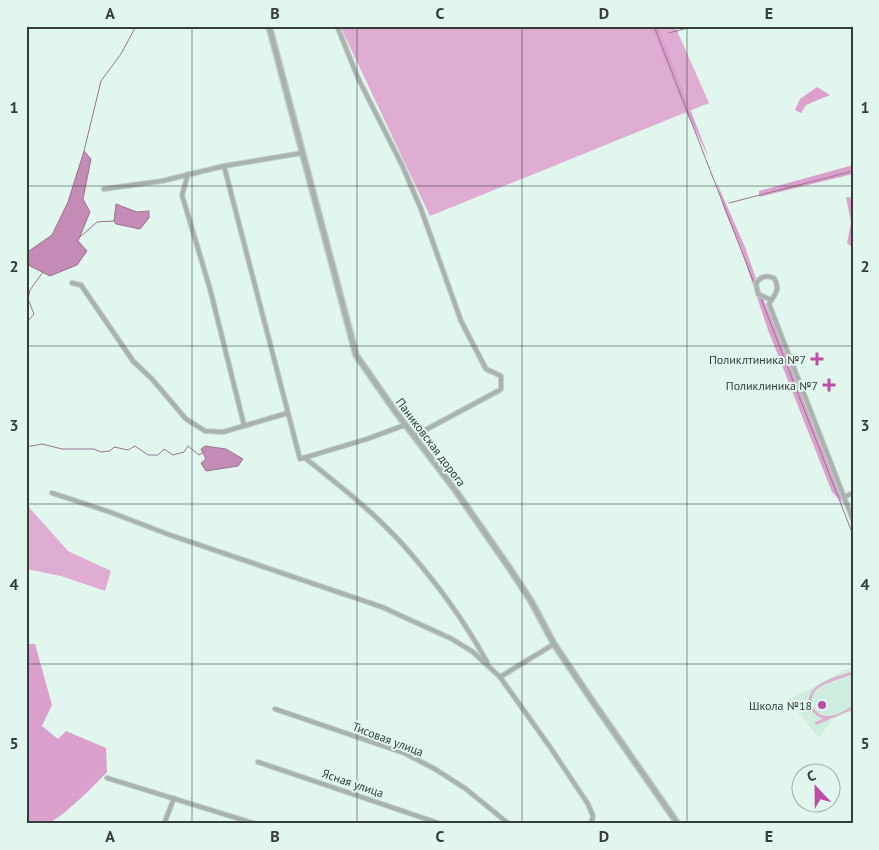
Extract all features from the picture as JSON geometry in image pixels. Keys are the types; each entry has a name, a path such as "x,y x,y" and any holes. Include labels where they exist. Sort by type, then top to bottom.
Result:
{"street":[{"name":"Паниковская дорога","path":"268,26 356,355 405,425 453,487 508,566 531,601 554,644 592,702 678,824"},
{"path":"337,26 358,78 402,165 421,209 461,321 486,369 501,376 501,389 414,436"},
{"path":"104,189 162,181 224,166 302,153"},
{"path":"224,166 300,459 367,439 405,425"},
{"path":"188,174 182,195 210,290 244,425"},
{"path":"771,300 758,294 756,283 760,278 767,276 774,278 778,284 777,292 769,304 853,520"},
{"path":"72,283 81,285 134,361 186,419 205,431 223,432 288,413"},
{"path":"305,458 353,497 405,547 471,633 488,664"},
{"path":"52,493 107,511 170,536 382,607 452,639 473,652 500,677 588,804 593,816 591,824"},
{"path":"844,496 853,493"},
{"path":"500,677 554,644"},
{"name":"Тисовая улица","path":"275,708 404,753 436,769 466,789 509,824"},
{"name":"Ясная улица","path":"258,762 441,824"},
{"path":"107,778 256,824"},
{"path":"164,824 174,798"}],"shaded area":[{"path":"340,26 675,26 709,103 430,216"},
{"path":"651,26 658,26 709,158 685,110"},
{"path":"817,87 830,95 806,105 801,113 795,110 800,99"},
{"path":"84,151 91,159 83,199 90,212 78,241 87,251 77,265 50,276 30,266 26,253 52,235 68,202"},
{"path":"853,165 853,174 759,197 759,191"},
{"path":"716,181 745,247 762,296 780,337 844,504 832,492 768,330 741,249 724,209"},
{"path":"846,197 853,198 853,248 847,243 851,222"},
{"path":"116,204 137,212 149,211 149,218 140,229 116,224 114,221"},
{"path":"205,446 226,449 243,459 238,466 206,471 201,463 206,459 201,449"},
{"path":"26,504 68,551 111,571 105,591 61,576 26,569"},
{"path":"26,644 35,644 52,705 42,726 58,739 66,731 106,748 107,772 63,814 50,822 38,824 26,824"},
{"name":"Школа №18","path":"853,666 853,711 832,719 819,738 788,700"},
{"path":"853,671 853,674 819,687 813,694 812,702 815,710 827,716 840,713 853,706 853,709 816,725 815,722 823,719 814,714 809,705 809,697 812,691 824,682"}],"waterway":[{"path":"84,151 101,81 121,54 136,26"},
{"path":"654,26 754,283"},
{"path":"669,33 695,26"},
{"path":"729,203 853,171"},
{"path":"80,237 97,222 114,221"},
{"path":"26,332 28,331 28,321 34,314 28,299 30,290 43,272"},
{"path":"760,296 853,535"},
{"path":"26,447 42,444 62,449 94,449 101,452 110,451 114,447 128,450 135,446 148,455 158,455 164,449 173,455 184,452 188,446 199,455 204,452"}],"place":[{"name":"Поликлтиника №7","path":"817,359"},
{"name":"Поликлиника №7","path":"829,385"},
{"name":"Школа №18","path":"822,705"}]}
